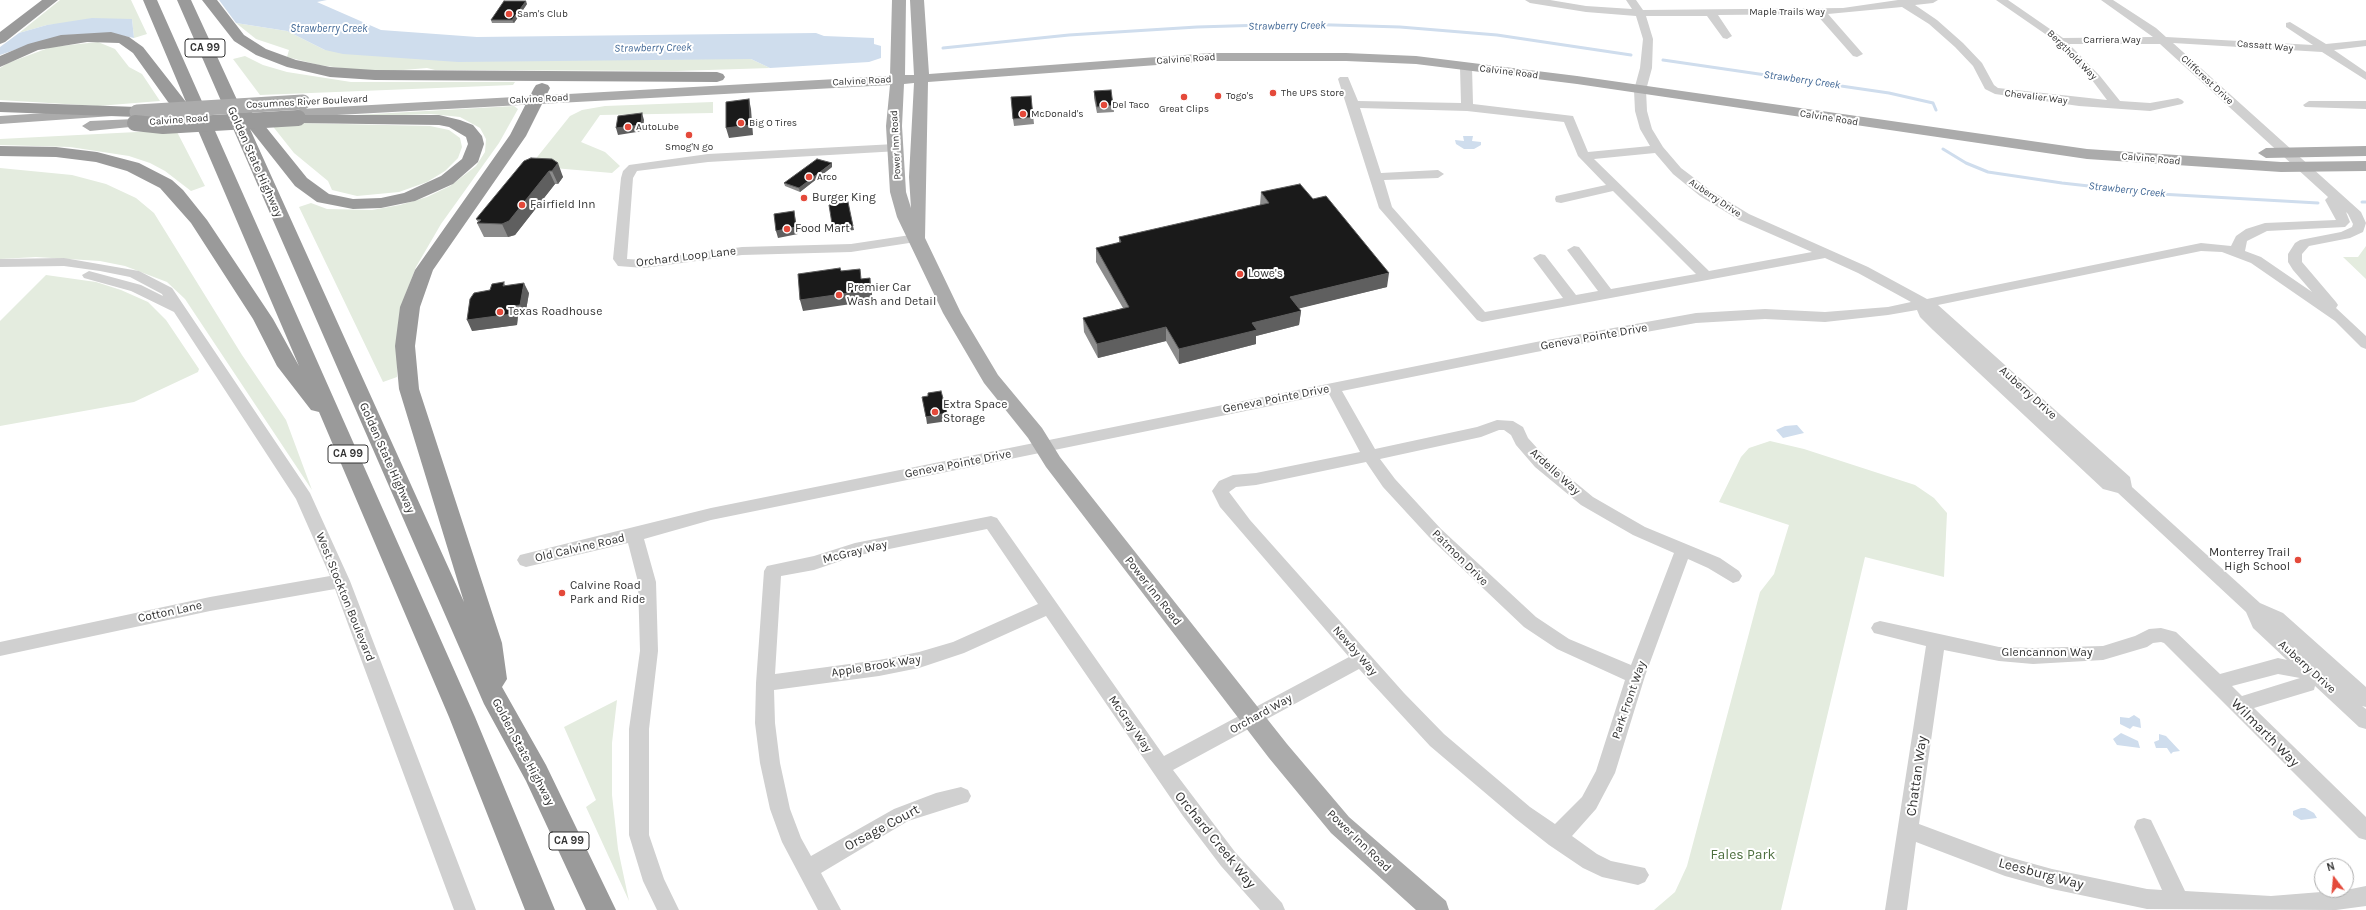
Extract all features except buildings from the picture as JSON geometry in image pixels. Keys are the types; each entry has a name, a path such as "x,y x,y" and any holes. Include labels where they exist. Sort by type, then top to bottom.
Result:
{"highway":[{"path":"1,38 52,0"},
{"name":"CA 99","path":"150,0 462,717 540,910"},
{"name":"Golden State Highway","path":"184,0 497,704 536,773 601,910"},
{"path":"209,0 239,38 261,52 292,64 330,72 375,75 718,77"},
{"path":"0,62 33,47 61,40 87,37 111,37 124,40 138,50 174,99 207,132"},
{"path":"497,704 489,643 417,418 407,375 405,346 410,307 424,270 447,235 500,163 540,94"},
{"path":"0,107 136,117 163,126 300,111 439,120 454,123 467,129 474,136 476,144 469,162 447,180 409,197 381,203 353,204 336,202 323,198 301,182 255,125 226,97"},
{"path":"0,151 56,152 97,157 133,167 166,184 177,194 198,220 263,320 284,361 340,435"}],"main road":[{"name":"Power Inn Road","path":"899,0 901,22 898,73 894,106 898,192 904,217 917,238 952,313 983,366 1045,447 1053,462 1253,719 1340,824 1436,910"},
{"name":"Power Inn Road","path":"917,0 922,72 917,177 919,214 917,238"},
{"name":"Calvine Road","path":"922,72 1196,49 1325,47 1458,54 1549,64 2087,154 2193,163 2303,168 2366,166"},
{"name":"Calvine Road","path":"300,111 540,94 718,77 898,73 1211,57 1346,57 1416,60 1577,80 1643,79 1918,120 2059,139 2182,151 2288,154 2366,151"},
{"name":"Calvine Road","path":"540,94 814,84 898,73"},
{"path":"814,84 859,88 878,92 894,106"},
{"name":"Calvine Road","path":"0,130 136,117"},
{"path":"0,120 136,117"}],"street":[{"name":"Maple Trails Way","path":"1530,0 1549,1 1586,9 1640,13 1843,11 1902,2 1933,0"},
{"name":"Auberry Drive","path":"1631,0 1640,13 1647,34 1648,46 1643,79 1641,111 1646,129 1658,149 1677,172 1705,193 1744,217 1900,289 1922,304 1937,311 2124,481 2124,489 2254,608 2276,618 2366,699"},
{"name":"Bergthold Way","path":"2001,0 2049,31 2061,41 2096,78 2116,104"},
{"name":"Cliffcrest Drive","path":"2106,0 2138,20 2163,40 2316,180"},
{"name":"Chevalier Way","path":"1902,2 1960,45 1978,65 1989,87 1995,91 2060,100 2159,107 2178,102"},
{"path":"1710,12 1727,36"},
{"path":"1819,12 1857,54"},
{"path":"2290,25 2366,77"},
{"name":"Carriera Way","path":"2061,41 2163,40"},
{"name":"Cassatt Way","path":"2163,40 2209,41 2294,49 2325,48 2366,43"},
{"path":"1466,67 1467,107"},
{"path":"1344,79 1386,208 1482,317 1826,254"},
{"path":"1353,104 1467,107 1569,119 1584,156 1706,276"},
{"path":"2309,105 2366,105"},
{"name":"Orchard Loop Lane","path":"895,148 708,158 633,168 629,171 627,178 620,259 623,263 644,264 742,251 851,248 917,238"},
{"path":"1584,156 1658,149"},
{"path":"1377,177 1438,174"},
{"path":"2238,252 2238,244 2241,239 2251,232 2265,227 2282,225 2335,225 2343,222 2343,216 2316,180"},
{"path":"2316,180 2354,212 2360,224 2358,229 2345,235 2305,243 2297,250 2295,254 2295,262 2300,270 2324,295 2340,318 2366,344"},
{"path":"1561,199 1615,187"},
{"name":"Geneva Pointe Drive","path":"634,535 711,514 1332,388 1696,318 1765,314 1824,316 1857,315 1922,304 2195,248 2215,247 2238,252 2263,265 2340,318"},
{"path":"1574,250 1608,294"},
{"path":"1540,258 1572,300"},
{"name":"West Stockton Boulevard","path":"0,263 64,262 123,271 146,279 167,292 304,496 341,581 465,910"},
{"name":"West Stockton Boulevard","path":"0,272 53,271 106,278 136,288 177,308"},
{"name":"Patmon Drive","path":"1332,388 1370,455 1389,483 1435,533 1515,611 1563,644 1636,676"},
{"name":"Ardelle Way","path":"1370,455 1481,432 1497,425 1511,426 1542,463 1588,501 1633,528 1683,551 1714,563 1734,576"},
{"name":"Newby Way","path":"1370,455 1256,479 1233,481 1225,484 1220,491 1226,503 1233,509 1244,524 1361,659 1437,740 1482,780 1556,838 1590,861 1609,870 1638,875"},
{"name":"McGray Way","path":"830,910 807,870 785,826 772,771 765,722 765,683 773,571 814,563 855,550 991,522 1160,767"},
{"path":"634,535 647,582 649,651 639,729 639,835 654,881 668,910"},
{"name":"Old Calvine Road","path":"526,560 634,535"},
{"name":"Park Front Way","path":"1556,838 1589,802 1605,773 1636,676 1674,571 1683,551"},
{"name":"Cotton Lane","path":"0,649 210,604 341,581"},
{"name":"Apple Brook Way","path":"765,683 919,660 958,648 1050,607"},
{"name":"Auberry Drive","path":"2254,608 2259,623 2366,721"},
{"name":"Glencannon Way","path":"1880,628 1999,654 2069,656 2103,653 2141,642 2149,636 2165,636"},
{"name":"Wilmarth Way","path":"2165,636 2176,642 2237,705 2366,831"},
{"name":"Chattan Way","path":"1896,910 1936,641"},
{"name":"Orchard Way","path":"1160,767 1253,719 1361,659"},
{"path":"2215,683 2278,666 2313,673 2307,684 2237,705"},
{"name":"Orchard Creek Way","path":"1160,767 1223,853 1274,910"},
{"name":"Orsage Court","path":"807,870 901,815 936,802 961,796"},
{"path":"2144,827 2178,900"},
{"name":"Leesburg Way","path":"1909,830 2004,866 2052,879 2147,899 2271,906 2312,904 2366,896"}],"green space":[{"path":"60,0 131,0 147,34 134,38 132,19 47,25 19,33"},
{"path":"236,23 287,31 325,50 751,59 770,68 677,71 435,70 427,68 391,71 356,70 319,65 287,57 289,50 256,39"},
{"path":"98,42 115,49 129,67 142,74 160,101 98,106 0,100 0,68 8,63 51,47"},
{"path":"245,56 263,65 287,72 351,82 515,82 513,85 260,95 233,59"},
{"path":"713,102 713,113 600,115 581,142 605,152 620,166 612,173 530,166 570,116 582,110 605,106"},
{"path":"514,106 518,109 499,143 441,224 416,267 406,293 397,350 397,377 383,382 299,207 311,203 327,209 372,210 400,205 427,197 450,186 476,166 485,152 486,139 480,128 460,117 431,114 377,116 356,115"},
{"path":"297,123 430,126 449,130 460,138 462,147 458,158 445,171 427,182 399,192 357,196 332,190 328,181 294,153 271,124"},
{"path":"176,130 205,186 191,191 165,171 150,163 129,156 70,147 0,145 0,139"},
{"path":"0,168 72,175 106,184 136,198 154,213 242,355 286,420 312,490 185,299 167,282 125,266 100,261 36,257 0,259"},
{"path":"2366,246 2366,279 2343,257 2358,257"},
{"path":"46,275 96,282 121,290 148,302 166,320 199,369 198,372 134,402 0,426 0,321"},
{"name":"Fales Park","path":"1770,441 1804,449 1915,485 1934,498 1947,513 1944,577 1865,557 1781,910 1654,910 1675,892 1687,866 1760,592 1774,574 1789,525 1719,502 1741,457 1749,448"},
{"path":"617,700 612,743 612,795 618,849 629,901 586,807 596,800 564,727"}],"water":[{"name":"Strawberry Creek","path":"219,0 327,0 317,2 381,30 477,37 816,33 824,36 874,38 874,44 881,46 881,58 869,62 770,68 751,59 458,62 343,54 325,50 287,31 236,23"},
{"path":"92,18 132,19 134,38 109,33 68,35 32,44 0,55 0,47 19,33 47,25"},
{"path":"1463,136 1473,136 1472,141 1481,142 1481,145 1474,149 1464,149 1456,144 1455,140 1464,141"},
{"path":"1797,425 1804,433 1783,438 1776,430 1785,426"},
{"path":"2134,715 2140,719 2141,728 2133,726 2130,729 2120,724 2120,717 2129,718"},
{"path":"2121,733 2138,741 2140,748 2117,745 2113,739"},
{"path":"2159,734 2166,736 2180,751 2173,752 2171,754 2167,748 2156,748 2154,742 2159,740"},
{"path":"2305,808 2314,813 2317,818 2301,820 2293,815 2293,811"}],"waterway":[{"name":"Strawberry Creek","path":"943,48 1069,35 1197,27 1299,24 1400,27 1497,35 1631,55"},
{"name":"Strawberry Creek","path":"1663,60 1889,93 1933,103 1936,110"},
{"name":"Strawberry Creek","path":"1943,149 1966,163 1988,172 2062,183 2160,194 2318,203"}],"place":[{"name":"Sam's Club","path":"509,14"},
{"name":"The UPS Store","path":"1273,93"},
{"name":"Togo's","path":"1218,96"},
{"name":"Great Clips","path":"1184,97"},
{"name":"Del Taco","path":"1104,105"},
{"name":"McDonald's","path":"1023,114"},
{"name":"Big O Tires","path":"741,123"},
{"name":"AutoLube","path":"628,127"},
{"name":"Smog'N go","path":"689,135"},
{"name":"Arco","path":"809,177"},
{"name":"Burger King","path":"804,198"},
{"name":"Fairfield Inn","path":"522,205"},
{"name":"Food Mart","path":"787,229"},
{"name":"Lowe's","path":"1240,274"},
{"name":"Premier Car Wash and Detail","path":"839,295"},
{"name":"Texas Roadhouse","path":"500,312"},
{"name":"Extra Space Storage","path":"935,412"},
{"name":"Monterrey Trail High School","path":"2298,560"},
{"name":"Calvine Road Park and Ride","path":"562,593"}]}
